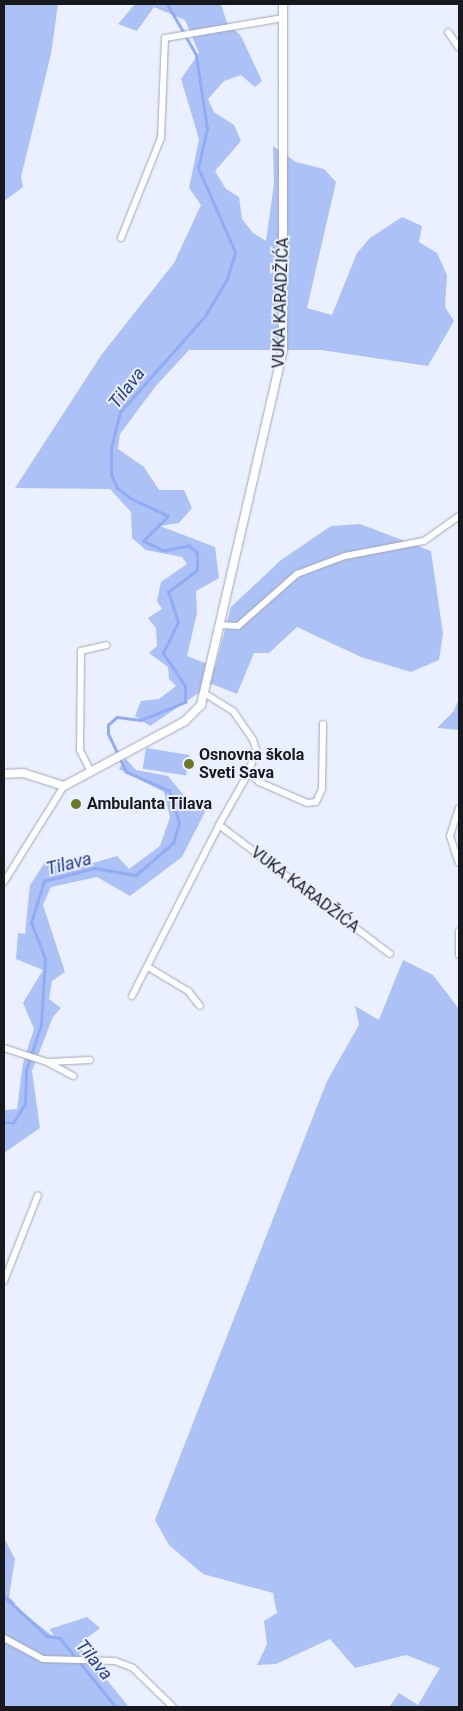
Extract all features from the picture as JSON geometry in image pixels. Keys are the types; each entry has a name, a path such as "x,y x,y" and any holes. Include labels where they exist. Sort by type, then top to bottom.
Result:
{"street":[{"name":"VUKA KARADŽIĆA","path":"64,786 109,764 196,712 204,693 283,351 283,4"},
{"path":"121,238 161,138 165,38 283,18"},
{"path":"448,32 459,48"},
{"path":"220,624 238,626 297,574 345,556 424,541 459,516"},
{"path":"91,772 80,750 81,651 106,645"},
{"path":"132,996 219,825 249,772 256,749 253,740 233,711 204,693"},
{"path":"249,772 289,797 316,802 322,789 323,724"},
{"path":"4,774 23,773 64,786 4,882"},
{"path":"459,808 450,836 459,863"},
{"name":"VUKA KARADŽIĆA","path":"219,825 390,954"},
{"path":"459,931 459,955"},
{"path":"148,967 188,991 200,1006"},
{"path":"4,1048 47,1062 73,1076"},
{"path":"47,1062 90,1060"},
{"path":"4,1281 38,1196"},
{"path":"4,1638 32,1655 73,1661 115,1661 133,1668 173,1707"}],"shaded area":[{"path":"4,4 58,4 51,54 21,177 23,187 4,201"},
{"path":"135,4 221,4 227,23 241,36 262,81 255,87 241,75 224,81 208,99 214,112 234,125 241,141 215,171 226,189 239,197 242,219 253,233 266,241 274,184 273,146 296,162 324,169 336,182 307,308 332,315 357,253 370,238 402,217 422,226 419,242 437,253 447,275 445,307 454,321 428,366 321,350 189,350 155,387 120,434 118,449 144,467 159,490 184,490 192,508 179,523 160,526 215,547 219,578 196,591 197,613 187,656 215,667 231,607 281,560 331,526 360,524 431,551 443,634 439,660 411,672 361,657 297,627 269,653 254,653 237,694 212,684 150,726 135,716 141,701 159,699 176,686 169,679 168,667 149,653 157,646 156,628 148,618 162,609 157,601 161,582 187,564 182,557 146,550 132,538 131,512 110,489 15,488 102,354 174,263 201,205 189,188 199,139 181,79 199,53 185,20 154,7 137,31 118,24"},
{"path":"459,698 459,730 437,728 454,711"},
{"path":"146,748 189,755 186,776 143,769"},
{"path":"125,758 136,770 168,776 185,797 206,810 182,857 130,896 97,877 51,887 43,905 65,972 52,981 49,999 61,1008 53,1017 32,1071 40,1128 4,1153 4,1110 17,1109 23,1063 34,1029 23,1003 43,970 16,959 18,933 25,934 30,885 45,862 69,870 117,856 129,869 160,846 170,817 164,792 119,769"},
{"path":"403,960 433,975 459,1009 459,1707 389,1707 399,1693 418,1705 440,1668 406,1655 355,1668 330,1639 276,1664 257,1665 267,1644 264,1621 277,1613 273,1593 203,1574 169,1545 155,1520 327,1081 359,1025 355,1006 379,1020"},
{"path":"4,1538 15,1559 9,1597 16,1604 12,1604 54,1637 50,1629 87,1617 100,1628 78,1645 129,1707 4,1707"}],"waterway":[{"name":"Tilava","path":"4,1123 13,1123 25,1104 26,1070 41,1025 45,959 31,923 44,881 95,868 136,875 173,843 179,823 169,791 126,772 108,734 108,725 117,717 141,720 185,702 185,686 163,653 178,622 168,592 197,570 197,553 189,546 163,551 143,541 168,516 131,499 117,488 111,475 111,448 120,412 205,316 227,279 235,252 198,168 207,129 196,55 167,4"},
{"name":"Tilava","path":"4,1596 47,1636 60,1638 116,1707"}],"place":[{"name":"Osnovna škola Sveti Sava","path":"189,764"},
{"name":"Ambulanta Tilava","path":"76,804"}]}
